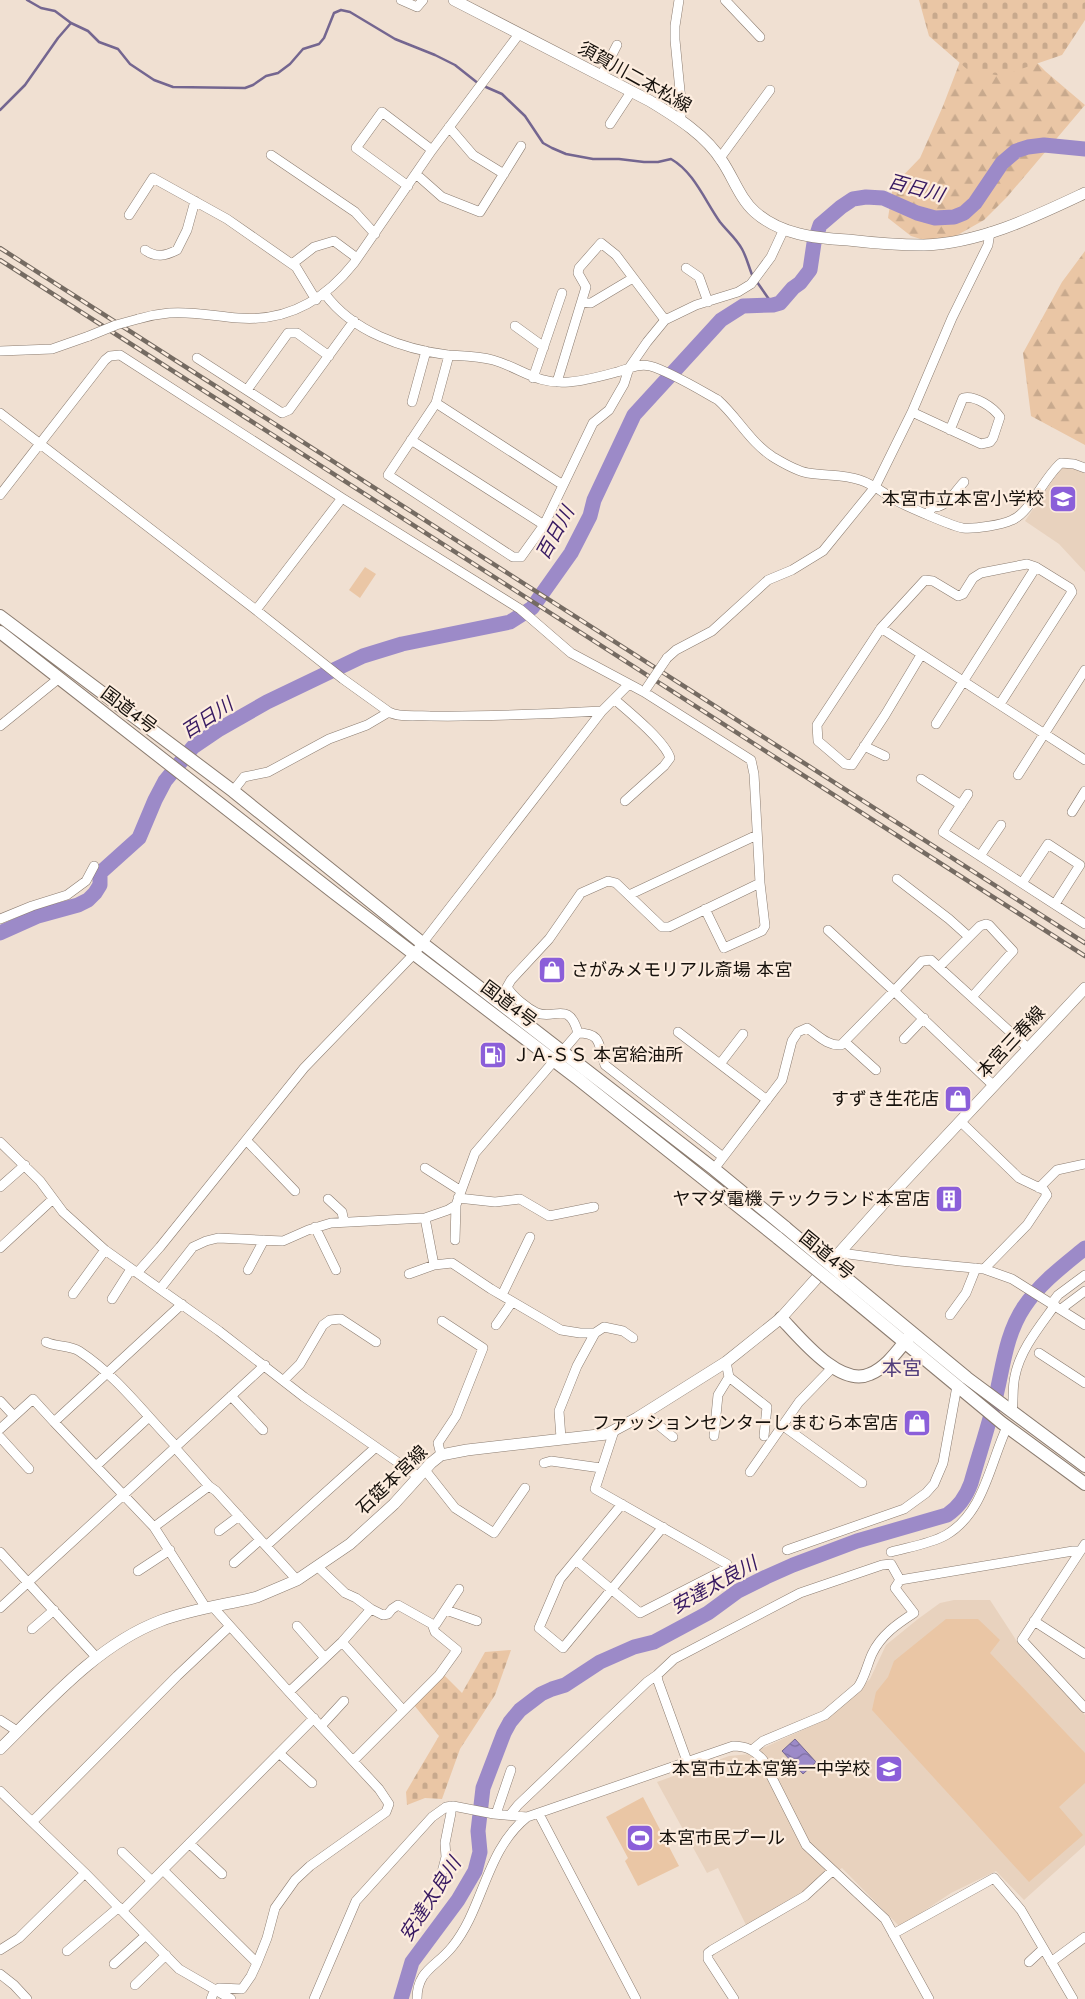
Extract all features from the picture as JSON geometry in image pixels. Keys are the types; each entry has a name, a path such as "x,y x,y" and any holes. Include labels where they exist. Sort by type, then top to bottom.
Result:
{"highway":[{"name":"国道4号","path":"0,616 233,791 422,943 691,1167 782,1233 843,1283 908,1338 959,1388 1004,1425 1085,1484"},
{"name":"国道4号","path":"0,632 414,954 714,1169 782,1233"},
{"path":"781,1318 806,1344 833,1367 852,1376 869,1375 886,1364 908,1338"},
{"name":"国道4号","path":"908,1338 967,1378 1085,1466"}],"main road":[{"name":"須賀川二本松線","path":"454,0 601,76 680,120 710,146 720,158 755,212 784,229 807,237 925,245 973,238 1017,225 1085,193"},
{"name":"本宮三春線","path":"841,1252 883,1204 1085,988"},
{"name":"石筵本宮線","path":"0,1749 97,1658 140,1630 161,1621 257,1597 297,1580 318,1566 350,1544 394,1504 436,1458 441,1455 561,1438 607,1434 645,1414 726,1362 781,1318 841,1252"}],"street":[{"path":"401,0 417,7 423,0"},
{"path":"679,0 675,26 682,111 680,120"},
{"path":"725,0 760,37"},
{"path":"0,352 52,349 116,324 170,313 239,318 275,317 316,300 342,279 432,150 519,34"},
{"path":"601,76 617,44"},
{"path":"720,158 770,90"},
{"path":"610,124 631,92"},
{"path":"408,186 356,148 382,112 432,150"},
{"path":"449,127 473,155 504,174"},
{"path":"416,174 442,197 480,212 521,146"},
{"path":"271,154 355,212 375,234"},
{"path":"129,215 153,178 227,219 292,264 296,267 316,300"},
{"path":"145,250 154,256 160,256 177,250 187,230 195,201"},
{"path":"449,355 436,403 388,475 513,557 521,557 544,525 593,422 609,410 615,402 629,368 665,320 738,292 751,284 771,257 784,229"},
{"path":"645,690 667,658 676,650 712,630 768,580 792,570 823,551 875,487 912,412 952,318 988,245 990,232"},
{"path":"292,264 314,248 334,242 357,258"},
{"path":"557,382 586,284 578,273 579,268 601,243 616,255 665,320"},
{"path":"686,268 699,276 708,302"},
{"path":"582,302 591,303 633,278"},
{"path":"533,378 562,293"},
{"path":"325,294 339,311 375,335 410,348 488,359 513,367 533,378 568,382 644,365 659,370 718,400 727,408 751,439 774,457 806,472 854,478 875,487 900,503 964,528 1005,523 1019,516 1054,468 1061,463 1074,464 1085,468"},
{"path":"197,358 282,412 289,410 354,321"},
{"path":"515,326 544,347"},
{"path":"247,390 288,334 297,332 329,356"},
{"path":"412,402 426,351"},
{"path":"0,495 104,360 110,356 120,355 342,498 520,609 571,653 629,684 645,690 751,760 754,774 760,882 765,926 762,931 724,948 705,910"},
{"path":"912,412 950,430 981,444 990,442 993,438 1000,417 993,408 968,397 963,398 950,430"},
{"path":"436,403 562,484"},
{"path":"0,413 256,610 343,680 389,712 398,715 448,716 602,711"},
{"path":"412,440 544,525"},
{"path":"927,514 933,507 941,507 946,503 964,482"},
{"path":"256,610 342,498"},
{"path":"921,654 852,765 849,766 818,741 816,725 881,628 925,580 933,581 958,596 963,594 973,578 981,573 1027,564 1036,567 1070,588 1072,592 1000,704"},
{"path":"936,724 1036,567"},
{"path":"881,628 1085,760"},
{"path":"1018,775 1085,670"},
{"path":"0,726 58,679"},
{"path":"112,1300 134,1271 246,1140 304,1068 414,954 602,711 629,684"},
{"path":"614,699 644,725 670,758 664,766 625,801"},
{"path":"233,791 244,778 268,772 329,739 367,725 389,712"},
{"path":"864,746 885,756"},
{"path":"921,779 961,805"},
{"path":"1072,812 1085,791"},
{"path":"968,794 943,832 1085,924"},
{"path":"980,856 1001,825"},
{"path":"629,895 757,835"},
{"path":"1022,883 1048,844 1080,865 1055,904"},
{"path":"0,919 67,895 86,881 94,866"},
{"path":"896,879 949,919 968,936"},
{"path":"578,1033 576,1024 570,1016 561,1013 538,1014 518,999 507,987 511,980 540,949 582,893 608,881 616,883 662,927 669,926 705,910 760,882"},
{"path":"939,967 968,936 980,926 986,924 1013,951 972,997"},
{"path":"828,930 924,1018 994,1086"},
{"path":"714,1169 782,1080 788,1051 798,1032 807,1028 826,1042 839,1045 845,1042 922,961 931,960 1029,1049"},
{"path":"904,1040 924,1018"},
{"path":"678,1032 766,1100"},
{"path":"455,1240 458,1198 475,1153 578,1033"},
{"path":"578,1033 591,1034 596,1038 600,1043 606,1065 723,1157"},
{"path":"720,1064 743,1034"},
{"path":"845,1042 876,1070"},
{"path":"950,1315 980,1269 1018,1235 1047,1195 1046,1192 1019,1178 961,1122"},
{"path":"246,1140 294,1191"},
{"path":"0,1142 25,1165 70,1218 105,1250 265,1365 304,1397 376,1447 422,1474 455,1508 494,1533 525,1488"},
{"path":"1039,1188 1057,1170 1085,1164"},
{"path":"0,1187 25,1165"},
{"path":"425,1168 458,1198 496,1202 520,1199 549,1216 594,1207"},
{"path":"160,1289 193,1247 206,1241 218,1238 283,1241 315,1227 344,1222 425,1218 448,1210 458,1198"},
{"path":"0,1248 54,1199"},
{"path":"328,1199 342,1212 344,1222"},
{"path":"425,1218 434,1266"},
{"path":"315,1227 336,1270"},
{"path":"502,1295 530,1237"},
{"path":"248,1270 264,1240"},
{"path":"73,1294 105,1250"},
{"path":"841,1252 900,1261 980,1269 1012,1279 1085,1326"},
{"path":"409,1274 434,1266 452,1264 561,1330 595,1333"},
{"path":"1011,1410 1018,1366 1035,1334 1054,1305 1058,1295 1085,1275"},
{"path":"1054,1305 1085,1291"},
{"path":"496,1325 512,1302"},
{"path":"54,1422 182,1304"},
{"path":"284,1380 300,1364 322,1325 330,1320 342,1319 376,1342"},
{"path":"441,1455 438,1443 456,1416 483,1348 442,1321"},
{"path":"561,1438 559,1411 577,1366 595,1333 604,1327 623,1331 633,1338"},
{"path":"46,1342 77,1350 107,1373 297,1580"},
{"path":"1038,1353 1085,1382"},
{"path":"726,1362 729,1377 767,1407 764,1436"},
{"path":"0,1608 265,1365"},
{"path":"750,1472 799,1402 833,1367"},
{"path":"714,1436 718,1395 729,1377"},
{"path":"786,1550 904,1509 926,1493 934,1484 943,1463 959,1388"},
{"path":"231,1396 263,1430"},
{"path":"0,1429 33,1399 154,1527 209,1608 230,1626 353,1760 387,1800 388,1810 310,1866 296,1880 275,1908 267,1938 251,1976 242,1989 222,1987 213,1995"},
{"path":"0,1401 14,1416"},
{"path":"645,1414 673,1437"},
{"path":"96,1466 149,1417"},
{"path":"782,1425 862,1482"},
{"path":"891,1552 936,1540 962,1522 976,1504 1004,1425"},
{"path":"576,1561 640,1613 726,1569 727,1564 595,1489 614,1431"},
{"path":"0,1437 29,1469"},
{"path":"234,1563 263,1543 376,1447"},
{"path":"544,1463 551,1461 601,1468"},
{"path":"154,1527 210,1486"},
{"path":"622,1504 560,1579 539,1628 563,1648 663,1527"},
{"path":"219,1530 240,1516"},
{"path":"752,1750 763,1741 825,1715 858,1687 873,1652 889,1630 914,1613 895,1588 900,1580 1082,1548"},
{"path":"1082,1548 1022,1640 1085,1708"},
{"path":"138,1571 170,1550"},
{"path":"0,1552 97,1658"},
{"path":"510,1815 518,1805 674,1658 800,1593 882,1565 891,1564 900,1580"},
{"path":"318,1566 345,1593 383,1615 388,1614 398,1605 432,1624 435,1632 457,1650 439,1675 353,1760"},
{"path":"432,1624 436,1624 459,1589"},
{"path":"289,1692 342,1642 372,1609"},
{"path":"32,1628 54,1610"},
{"path":"446,1610 477,1621"},
{"path":"1034,1621 1085,1654"},
{"path":"32,1822 177,1676 230,1626"},
{"path":"297,1626 325,1658"},
{"path":"342,1642 403,1710"},
{"path":"657,1675 687,1761"},
{"path":"321,1726 344,1701"},
{"path":"67,1951 121,1909 164,1871 314,1718"},
{"path":"0,1720 17,1731"},
{"path":"314,1999 356,1901 432,1817 451,1806 495,1814 527,1817 727,1746 742,1746 752,1750 763,1760 806,1845 885,1919 928,1999"},
{"path":"279,1753 312,1782"},
{"path":"495,1814 511,1770"},
{"path":"0,1791 179,1968 213,1995 232,1999"},
{"path":"440,1880 446,1857 445,1843 451,1806"},
{"path":"539,1814 636,1999"},
{"path":"417,1999 417,1986 422,1976 451,1948 463,1932 494,1859 506,1840 527,1817"},
{"path":"190,1844 222,1874"},
{"path":"122,1852 152,1882"},
{"path":"734,1999 708,1958 708,1953 805,1896 832,1870"},
{"path":"164,1871 257,1962"},
{"path":"0,1950 19,1938 85,1873"},
{"path":"893,1934 994,1878 1014,1900 1073,1999"},
{"path":"114,1964 146,1935"},
{"path":"1051,1962 1085,1937"},
{"path":"1029,1962 1044,1949"},
{"path":"135,1985 166,1956"},
{"path":"0,1974 27,1999"}],"shaded area":[{"name":"本宮市立本宮小学校","path":"1064,467 1071,467 1085,473 1085,572 1059,544 1025,521 1059,471"},
{"name":"本宮市立本宮第一中学校","path":"954,1600 990,1600 1020,1646 1085,1715 1085,1845 1024,1900 996,1871 951,1893 900,1927 842,1868 746,1925 718,1868 707,1873 657,1782 729,1756 750,1754 827,1719 870,1679 886,1645 940,1603"}],"green space":[{"path":"919,0 1085,0 1085,20 1062,55 1001,76 968,70 929,36"},
{"path":"1015,40 1045,71 1085,105 1007,197 984,220 940,245 911,236 888,218 893,186 920,158 961,59"},
{"path":"1085,251 1085,445 1031,416 1023,353 1062,282"},
{"path":"365,567 376,574 360,598 349,590"},
{"path":"946,1619 978,1619 1000,1640 990,1653 1085,1753 1085,1783 1059,1807 1083,1835 1029,1882 872,1710 876,1692 888,1677 894,1661"},
{"path":"511,1650 495,1695 460,1749 442,1799 425,1798 407,1805 406,1792 439,1736 414,1705 444,1675 462,1693 485,1652"},
{"name":"本宮市民プール","path":"643,1797 679,1866 638,1886 625,1861 628,1858 606,1817"}],"water":[{"path":"795,1739 816,1762 803,1774 782,1751"}],"waterway":[{"path":"27,0 41,8 55,11 71,23 88,31 99,42 118,49 130,64 154,80 173,87 245,88 253,85 266,76 278,73 290,64 303,49 319,44 324,38 334,13 341,10 350,12 395,39 455,65 479,84 502,94 525,116 543,143 552,148 566,154 593,159 619,159 644,162 658,162 671,159 693,179 720,222 740,245 753,277"},
{"path":"0,110 25,85 58,38 71,23"},
{"name":"百日川","path":"0,933 38,916 78,905 88,900 100,885 100,873 139,838 165,781 193,747 218,730 267,702 363,656 402,644 510,622 532,608 571,553 590,516 594,500 634,415 721,320 743,306 780,303 800,283 810,270 814,243 820,225 841,207 853,199 866,197 883,198 917,213 935,218 954,217 964,213 975,203 1002,163 1016,151 1044,145 1085,149"},
{"path":"757,282 773,305"},
{"name":"安達太良川","path":"401,1999 412,1962 458,1900 475,1871 480,1852 478,1831 483,1788 504,1733 520,1710 541,1694 565,1685 600,1662 634,1647 654,1642 708,1613 738,1591 766,1577 857,1541 947,1515 955,1509 967,1493 971,1483 1014,1326 1030,1298 1060,1268 1085,1248"}],"railway":[{"path":"0,248 1085,943"},
{"path":"0,260 1085,956"}],"place":[{"name":"本宮市立本宮小学校","path":"1063,499"},
{"name":"さがみメモリアル斎場 本宮","path":"552,970"},
{"name":"ＪＡ-ＳＳ 本宮給油所","path":"493,1055"},
{"name":"すずき生花店","path":"958,1099"},
{"name":"ヤマダ電機 テックランド本宮店","path":"949,1199"},
{"name":"ファッションセンターしまむら本宮店","path":"917,1423"},
{"name":"本宮市立本宮第一中学校","path":"889,1769"},
{"name":"本宮市民プール","path":"640,1838"}],"district":[{"name":"本宮","path":"902,1368"}]}
